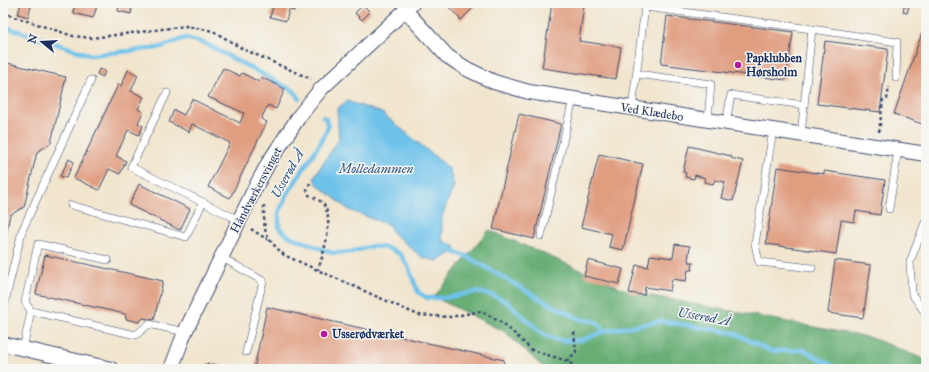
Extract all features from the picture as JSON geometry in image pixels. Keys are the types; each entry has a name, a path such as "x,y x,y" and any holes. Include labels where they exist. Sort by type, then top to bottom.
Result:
{"street":[{"name":"Håndværkersvinget","path":"171,369 185,332 239,220 269,162 300,115 321,89 409,7"},
{"name":"Ved Klædebo","path":"409,7 447,56 467,69 494,82 529,92 926,154"},
{"path":"3,344 110,369"}],"lane":[{"path":"632,108 645,7 897,42 896,78"},
{"path":"801,135 812,29"},
{"path":"636,74 711,84 708,120"},
{"path":"3,310 22,231 91,80"},
{"path":"167,93 131,167 239,220"},
{"path":"726,123 731,95 804,105"},
{"path":"541,236 573,99"},
{"path":"773,130 755,244 759,262 812,268"},
{"path":"889,209 898,150"},
{"path":"71,206 186,237 203,202"},
{"path":"926,220 910,262 912,294 926,314"},
{"path":"108,260 38,244 25,302 31,311 136,335 149,324 185,332"},
{"path":"222,257 262,281 246,352"},
{"path":"23,349 31,311"}],"path":[{"path":"3,13 73,36 92,38 186,26 213,31 243,49 312,80 321,89"},
{"path":"877,147 883,100 887,99 890,86 896,78"},
{"path":"310,183 307,190 309,195 322,201 326,210 329,227 318,270"},
{"path":"263,201 264,229 269,240"},
{"path":"239,220 269,240 284,255 418,315 451,317 481,311 504,324 532,350 567,361 579,369"},
{"path":"567,361 576,352 574,332"}],"green space":[{"path":"489,230 631,292 872,338 926,360 926,369 545,369 505,332 434,297"}],"water":[{"name":"Mølledammen","path":"347,101 382,113 449,168 454,186 442,216 442,240 456,247 454,252 437,261 423,258 393,233 389,225 349,210 316,183 314,177 339,139 337,109"}],"building":[{"path":"21,3 32,3 28,17 18,14"},
{"path":"75,3 98,3 93,18 73,13"},
{"path":"274,3 295,3 294,11 289,10 286,21 270,17"},
{"path":"448,3 478,3 461,20 447,5"},
{"path":"552,3 584,6 579,41 621,47 616,79 542,68"},
{"path":"905,3 910,3 907,13 903,12"},
{"path":"119,5 132,8 131,14 118,11"},
{"path":"363,5 370,12 362,20 355,13"},
{"path":"667,16 793,32 786,80 661,64"},
{"path":"922,33 926,33 926,111 922,124 894,114"},
{"path":"825,41 888,49 880,112 817,104"},
{"path":"3,62 66,77 51,143 37,152 24,207 10,215 4,243"},
{"path":"223,68 240,76 242,73 259,82 261,77 285,89 276,109 268,105 261,119 267,122 230,198 208,187 230,143 192,124 189,132 169,122 174,110 184,115 192,99 240,123 244,113 208,97"},
{"path":"99,69 105,71 103,77 97,74"},
{"path":"128,70 138,75 131,91 144,97 138,109 143,112 138,123 143,126 139,135 128,130 116,156 126,161 120,174 109,169 99,190 74,178 118,85 121,86"},
{"path":"519,114 561,124 534,239 493,229"},
{"path":"689,146 731,156 731,158 743,161 733,201 721,198 725,182 715,180 713,184 704,182 705,178 695,175 694,179 685,177 686,173 683,172"},
{"path":"599,154 643,164 623,250 609,247 612,234 581,227"},
{"path":"69,159 74,162 66,178 60,176"},
{"path":"777,167 824,174 824,171 885,180 880,215 856,211 854,222 841,220 836,254 766,244"},
{"path":"139,184 190,209 180,230 129,205"},
{"path":"675,244 690,246 688,260 689,262 693,262 692,270 688,270 686,281 672,279 670,291 645,287 644,295 629,293 636,265 648,267 650,255 673,258"},
{"path":"45,255 163,281 154,320 143,318 139,322 126,319 125,314 36,294"},
{"path":"588,260 623,269 619,284 584,276"},
{"path":"835,260 871,265 863,318 828,313"},
{"name":"Usserødværket","path":"267,307 504,360 502,369 254,369"},
{"path":"207,363 230,368 230,369 206,369"}],"waterway":[{"name":"Usserød Å","path":"3,26 90,55 158,48 185,38 204,43 294,91 299,98"},
{"name":"Usserød Å","path":"323,117 326,119 328,127 319,145 286,196 279,213 279,228 289,236 332,253 351,252 372,246 387,248 400,254 408,266 418,292 427,298 444,298 476,292 492,295 507,302 544,335 563,341 582,340 605,331 661,321 734,333 770,351 804,350 838,369"},
{"path":"454,252 466,256 553,306 582,320 595,321 605,331"}],"place":[{"name":"Papklubben Hørsholm","path":"738,65"},
{"name":"Usserødværket","path":"324,334"}]}
